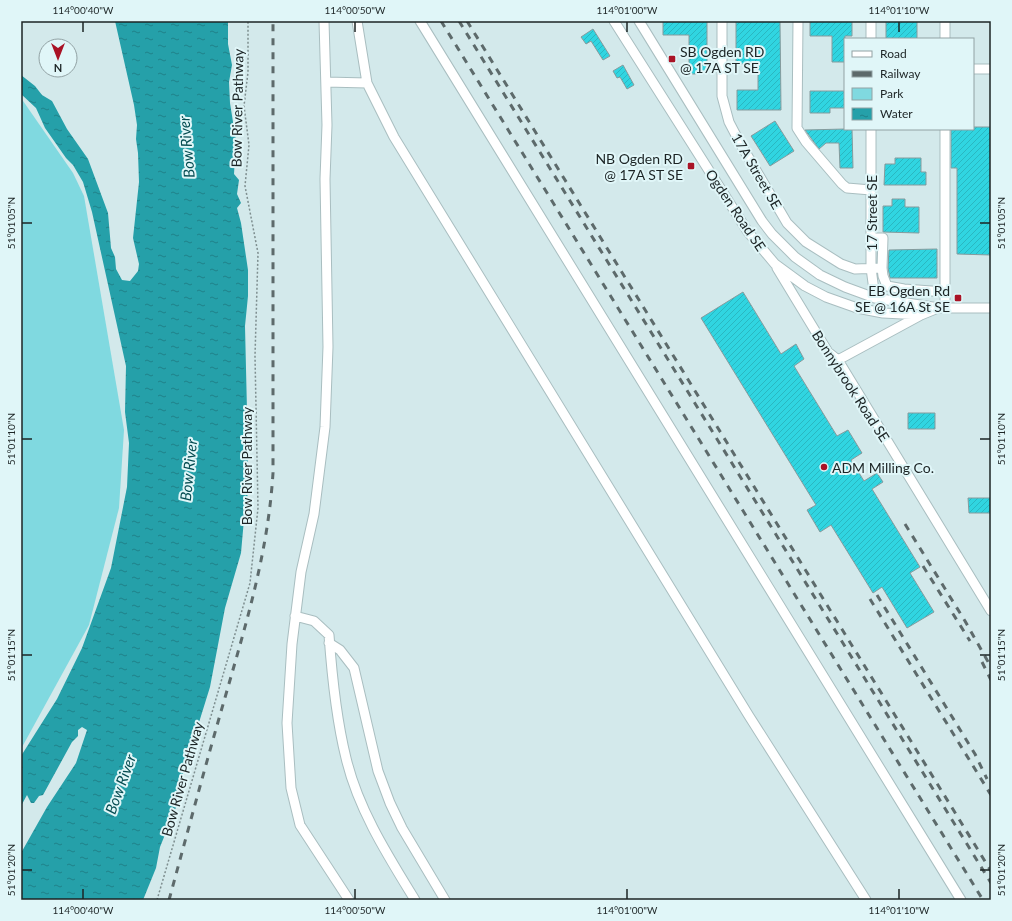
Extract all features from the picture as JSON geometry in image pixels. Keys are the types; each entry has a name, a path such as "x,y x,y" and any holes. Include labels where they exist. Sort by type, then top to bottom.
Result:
{"street":[{"path":"324,21 327,125 325,178 328,347 325,427 320,480 301,572 295,616 288,722 291,788 300,825 349,900"},
{"path":"357,21 367,83 402,151 749,716 866,900"},
{"path":"420,21 961,900"},
{"name":"Ogden Road SE","path":"614,21 748,232 775,264 805,286 826,297 857,308 884,313 921,315"},
{"name":"Ogden Road SE","path":"639,21 762,221 772,234 796,257 820,274 845,287 875,298 942,308 991,308"},
{"name":"17A Street SE","path":"722,21 722,96 729,122 787,223 806,242 841,264 855,269 882,268"},
{"path":"798,21 797,128 806,142 842,184 847,188 871,190"},
{"path":"871,21 871,38"},
{"path":"945,21 945,38"},
{"path":"974,69 991,69"},
{"path":"326,82 367,83"},
{"name":"17 Street SE","path":"871,130 871,268 875,298"},
{"path":"942,308 945,292 945,130"},
{"path":"871,238 883,238 882,268 883,276 888,286 904,289 945,292"},
{"name":"Bonnybrook Road SE","path":"775,264 828,352 838,360 991,611"},
{"name":"Ogden Road SE","path":"838,360 921,315 942,308"},
{"path":"295,616 314,621 329,635 335,705 346,760 376,835 415,900"},
{"path":"329,643 340,650 354,668 378,770 390,803 402,828 445,900"}],"path":[{"name":"Bow River Pathway","path":"157,900 250,583 255,540 258,508 255,356 258,253 245,186 249,144 244,106 248,72 248,21"}],"green space":[{"path":"21,98 73,173 84,196 124,430 119,508 89,625 21,749"}],"water":[{"name":"Bow River","path":"115,21 228,21 228,44 232,65 229,82 230,103 236,141 234,174 239,180 237,194 241,203 237,208 241,223 248,270 248,296 245,326 247,411 244,428 247,442 249,488 245,508 241,553 225,608 210,687 183,774 181,795 160,847 156,868 143,900 21,900 21,853 47,807 76,763 87,730 82,727 78,730 78,736 72,742 43,795 39,796 34,803 31,803 27,795 21,806 21,756 57,699 82,648 111,568 127,487 129,443 125,412 126,366 92,212 83,182 73,165 66,158 45,128 36,108 21,94 21,75 35,86 42,95 52,101 67,129 88,159 108,213 111,248 115,257 116,269 122,280 130,281 138,271 139,264 133,238 139,182 136,139 137,125 134,105"}],"building":[{"path":"663,21 707,21 707,74 689,74 689,35 663,35"},
{"path":"736,21 780,21 781,110 737,110 737,90 758,90 758,64 736,64"},
{"path":"810,21 852,21 852,36 845,36 844,38 844,62 832,62 832,36 810,36"},
{"path":"886,21 917,21 917,38 886,38"},
{"path":"593,29 610,56 603,60 591,41 586,44 581,37"},
{"path":"623,65 634,85 627,89 620,77 617,78 613,71"},
{"path":"810,91 844,91 844,108 830,108 830,113 810,113"},
{"path":"775,121 794,151 770,166 751,136"},
{"path":"974,127 991,127 991,255 957,254 957,168 951,168 951,130 974,130"},
{"path":"805,130 852,130 853,168 840,168 839,143 826,143 819,149"},
{"path":"895,158 921,158 921,172 926,172 926,185 884,185 885,164 895,164"},
{"path":"892,199 905,199 905,207 919,207 919,233 883,232 883,206 892,206"},
{"path":"937,249 937,278 890,278 888,268 889,250"},
{"name":"ADM Milling Co.","path":"743,292 781,354 796,344 804,359 794,366 837,436 848,430 862,453 851,460 864,481 877,473 883,482 872,489 920,567 910,573 934,612 907,628 882,587 873,593 831,525 820,532 807,510 816,505 701,318"},
{"path":"908,413 935,413 935,429 908,429"},
{"path":"968,498 991,498 991,513 969,513"}],"railway":[{"path":"169,900 248,616 261,560 270,503 273,473 273,21"},
{"path":"441,21 983,900"},
{"path":"459,21 991,883"},
{"path":"467,21 991,871"},
{"path":"905,524 965,621 991,667"},
{"path":"923,566 970,641"},
{"path":"877,595 975,754 987,779"},
{"path":"870,599 991,795"},
{"path":"982,662 991,680"}],"place":[{"name":"SB Ogden RD @ 17A ST SE","path":"672,59"},
{"name":"NB Ogden RD @ 17A ST SE","path":"691,166"},
{"name":"EB Ogden Rd SE @ 16A St SE","path":"958,298"},
{"name":"ADM Milling Co.","path":"824,467"}]}
